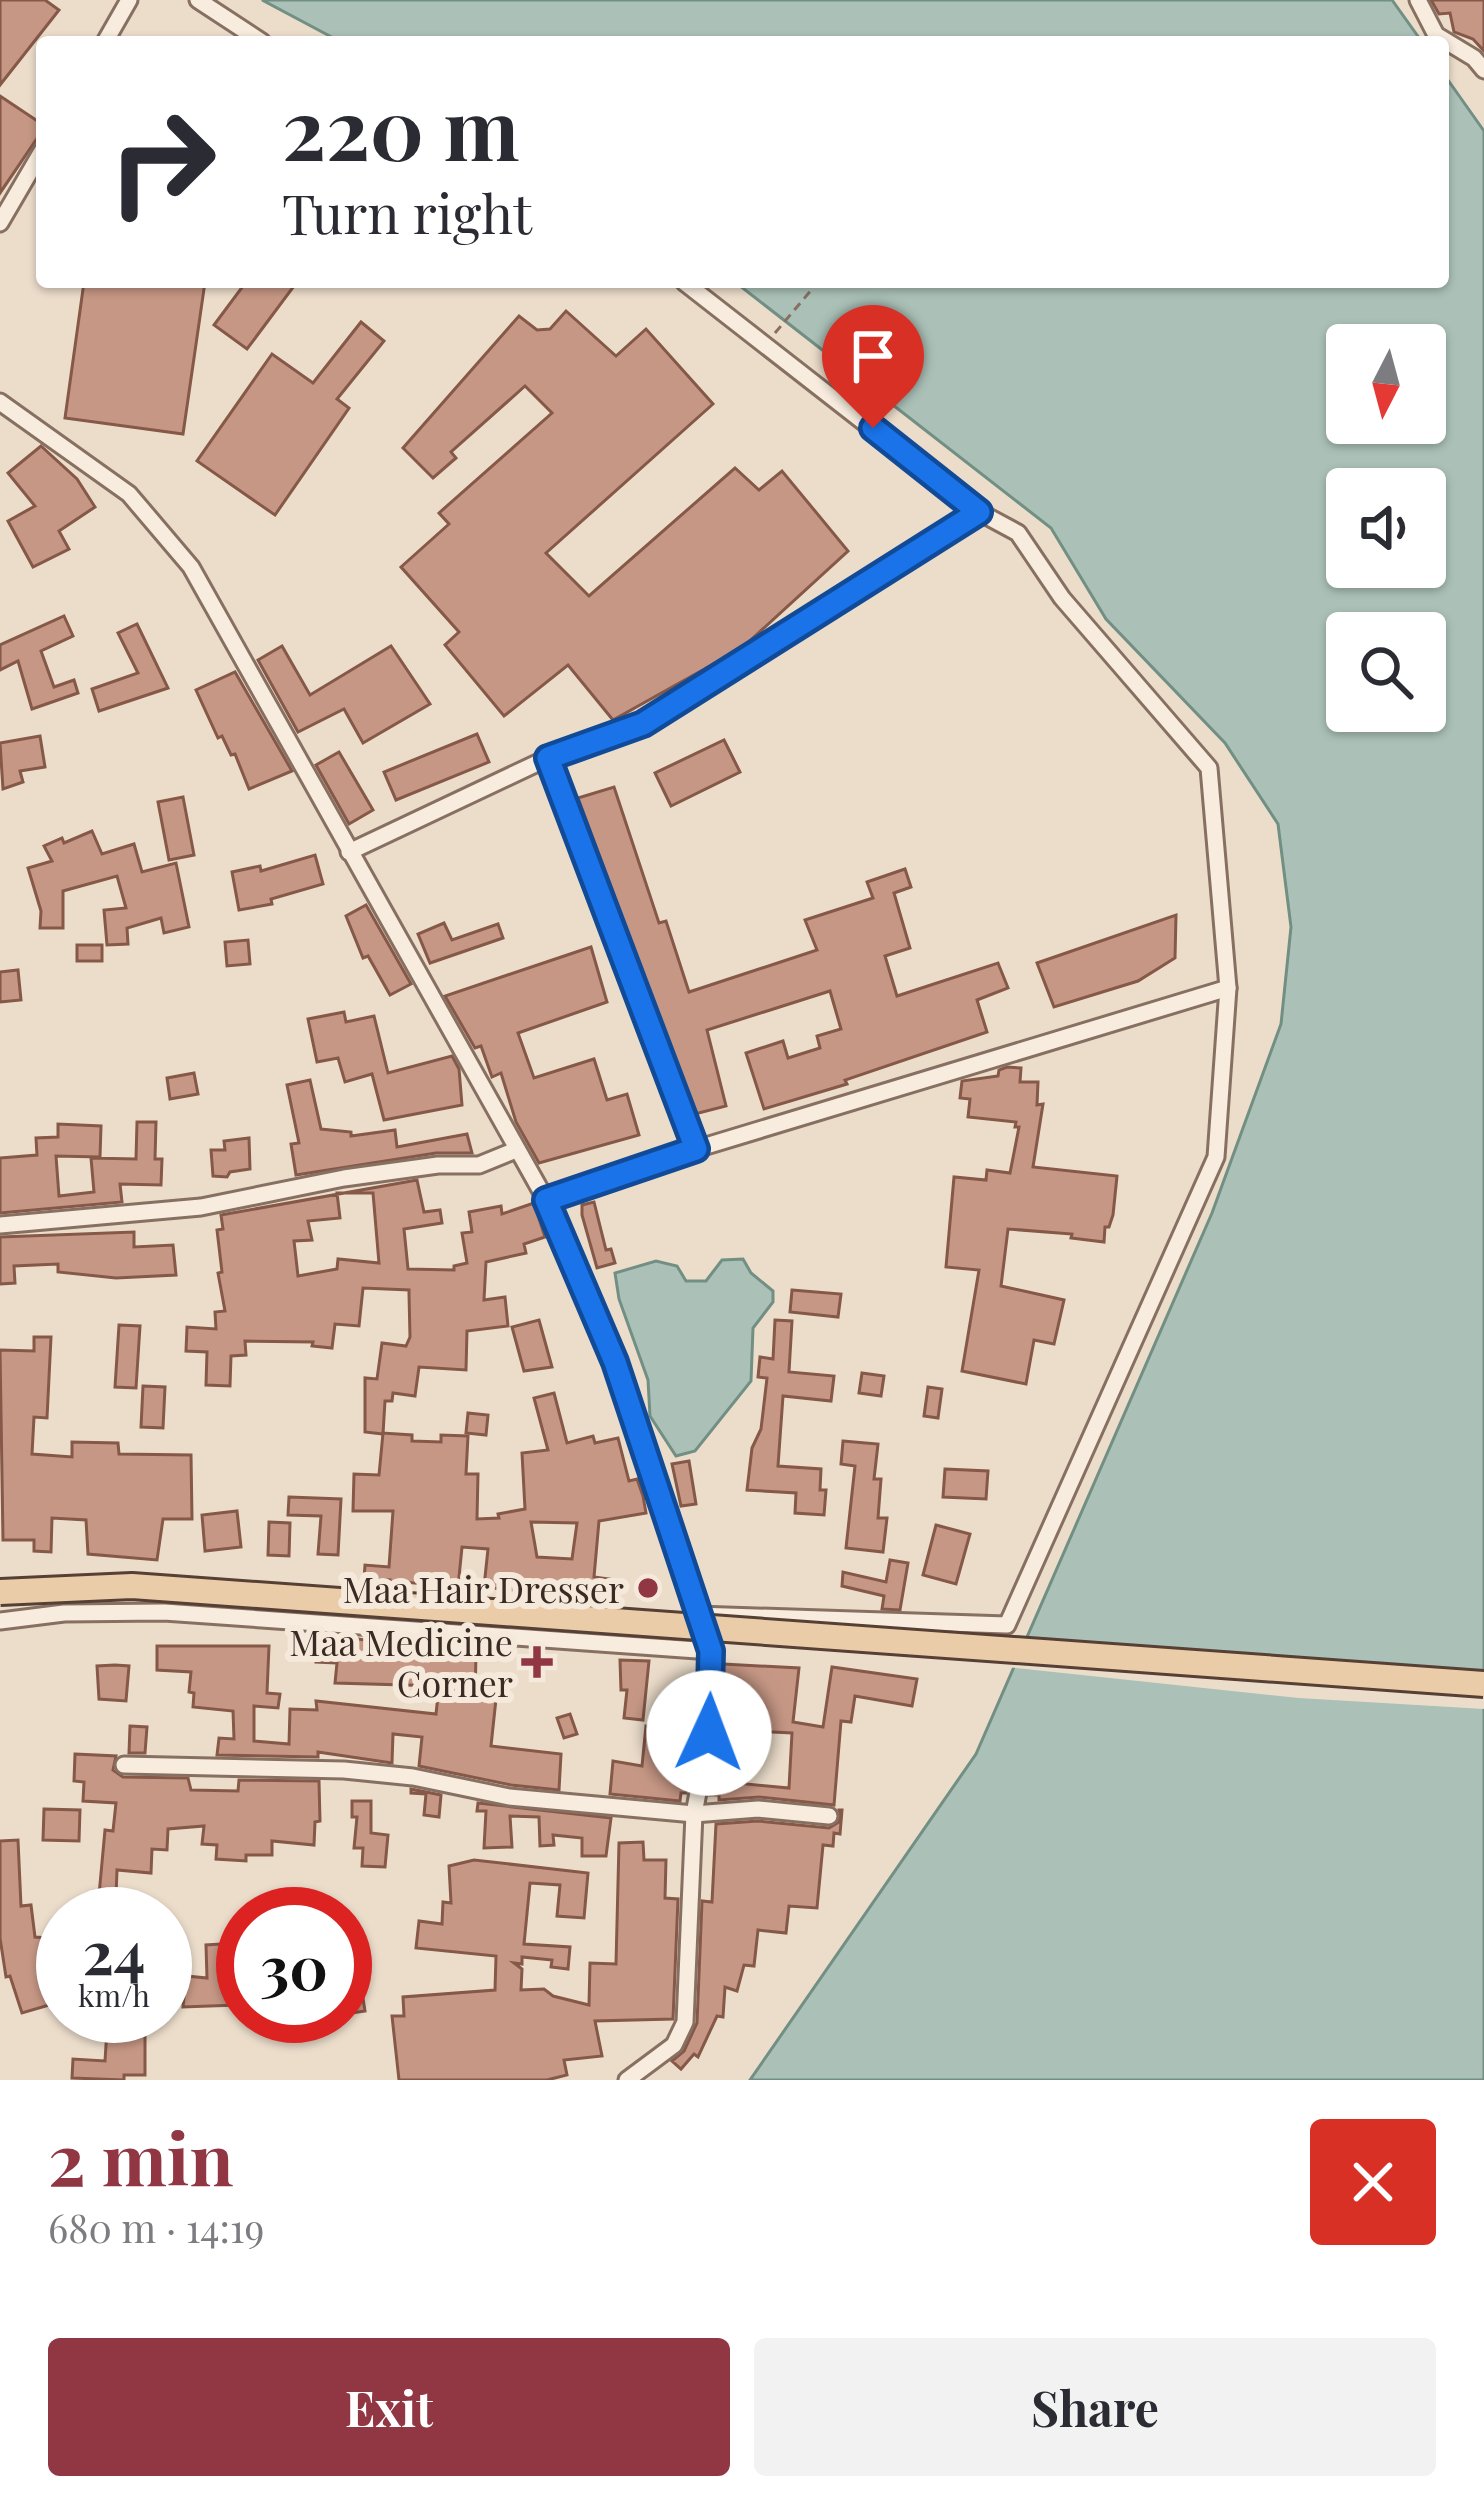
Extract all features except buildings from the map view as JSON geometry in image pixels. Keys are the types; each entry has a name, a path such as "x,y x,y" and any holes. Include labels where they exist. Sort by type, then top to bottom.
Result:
{"main road":[{"path":"0,1592 132,1586 1484,1684"}],"street":[{"path":"108,36 129,0"},
{"path":"198,0 253,36"},
{"path":"1418,0 1438,36"},
{"path":"1449,43 1481,61"},
{"path":"0,223 36,161"},
{"path":"692,288 979,512 1018,533 1062,598 1209,768 1228,988 1216,1157 1007,1625 697,1615"},
{"path":"0,401 129,494 191,567 546,1200 615,1362 711,1651 709,1733 694,1814 685,2022 674,2045 627,2080"},
{"path":"349,852 548,758 643,724 979,512"},
{"path":"548,758 696,1149"},
{"path":"546,1200 696,1149 1228,988"},
{"path":"0,1225 201,1207 344,1178 438,1165 479,1165 516,1150"},
{"path":"0,1621 64,1612 164,1612 711,1651"},
{"path":"124,1765 344,1770 413,1777 509,1797 694,1814 758,1809 829,1816"}],"path":[{"path":"766,344 814,288"}],"shaded area":[{"path":"262,0 1392,0 1418,36 330,36"},
{"path":"1449,81 1484,131 1484,2080 750,2080 976,1754 1212,1213 1281,1024 1291,927 1278,824 1225,743 1106,619 1051,528 743,288 1449,288"},
{"path":"743,1259 751,1273 773,1291 773,1302 753,1328 751,1381 695,1451 676,1456 650,1416 648,1380 619,1299 615,1273 656,1261 677,1266 686,1281 706,1281 722,1260"}],"pier":[{"path":"1018,1642 1484,1679 1484,1709 1299,1698 1007,1667"}],"place":[{"name":"Maa Hair Dresser","path":"648,1588"},
{"name":"Maa Medicine Corner","path":"537,1662"}],"route":[{"path":"709,1733 711,1651 615,1362 546,1200 696,1149 548,758 643,724 979,512 873,428"}]}
